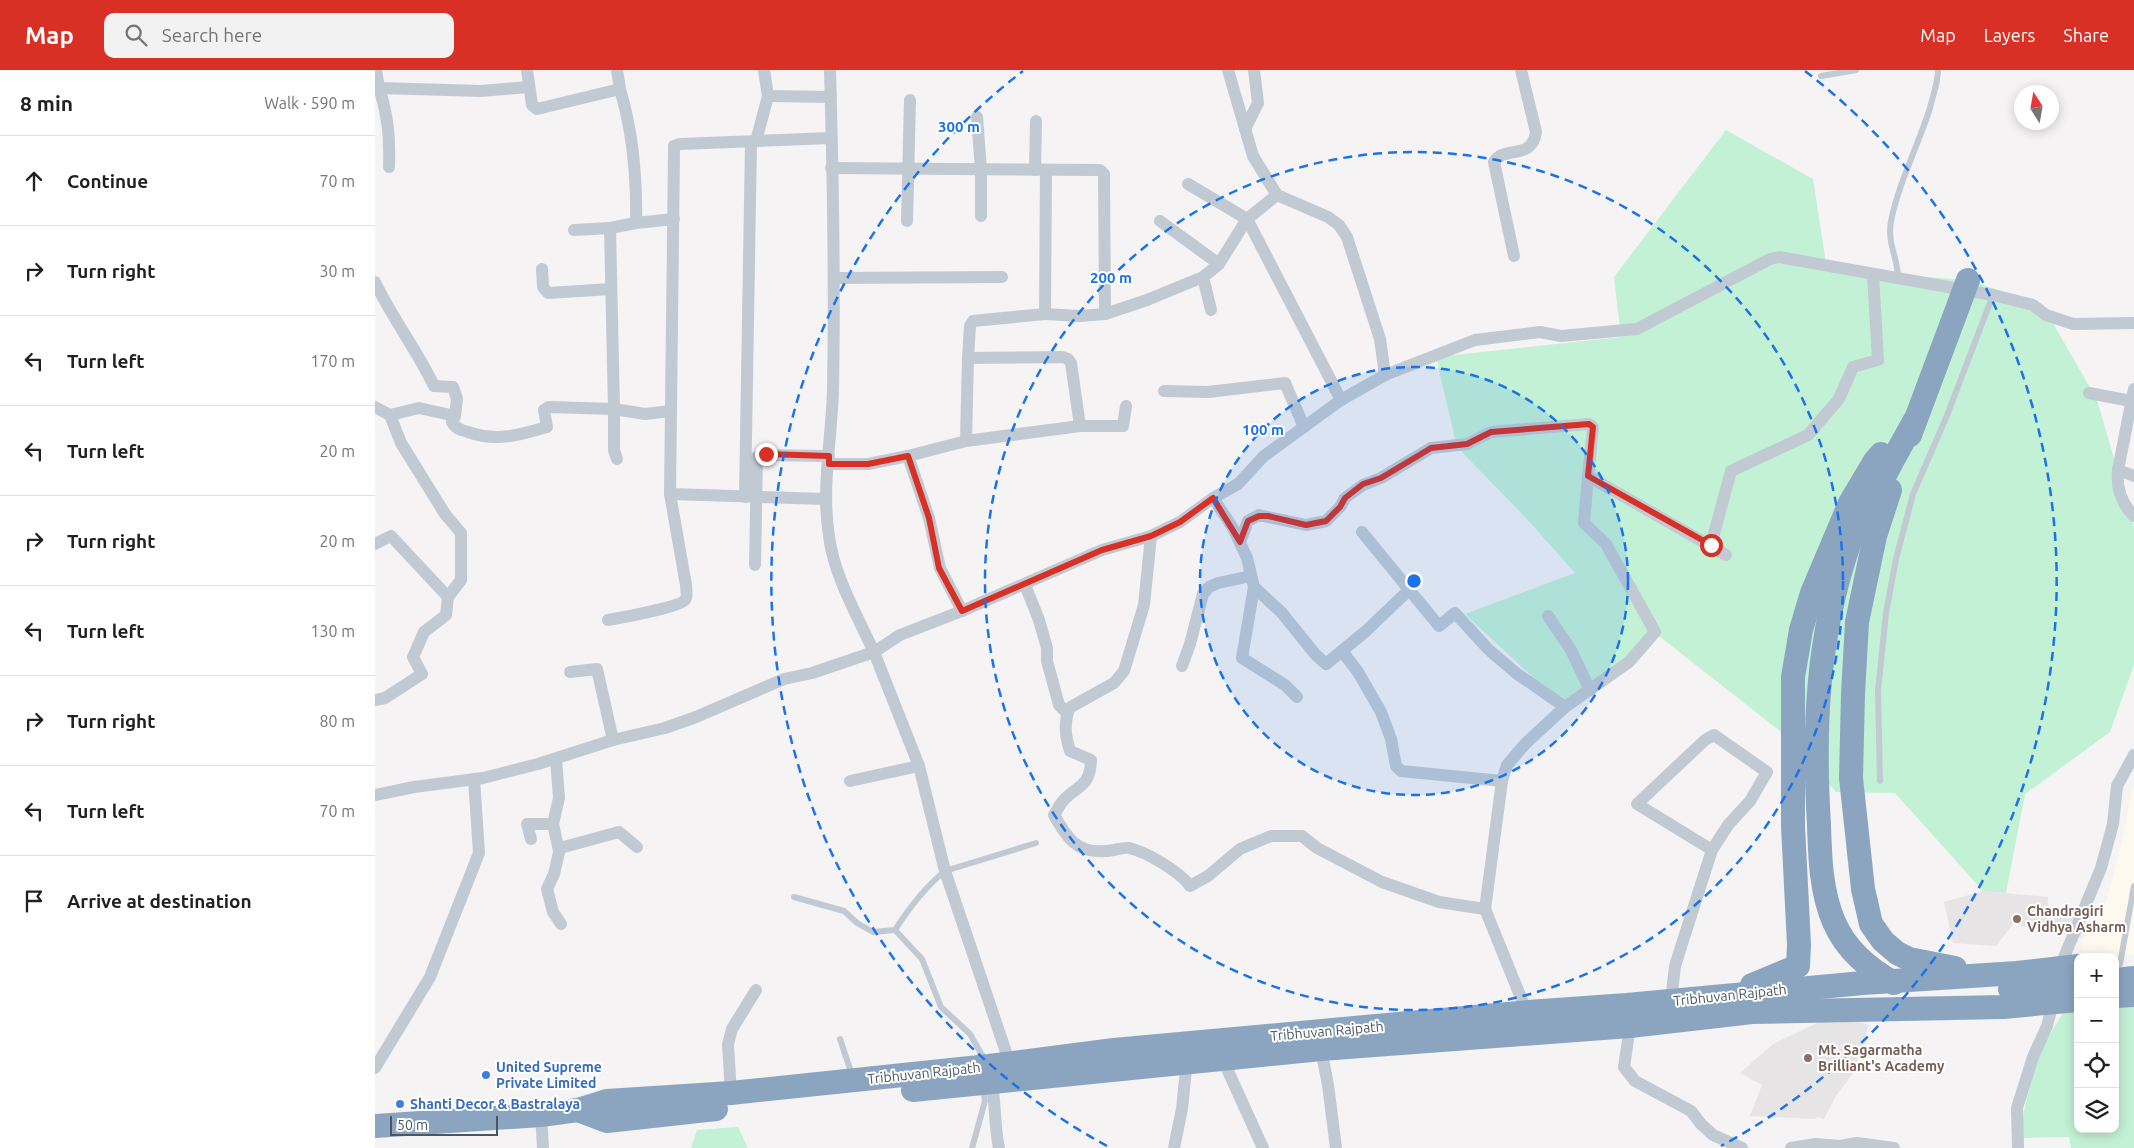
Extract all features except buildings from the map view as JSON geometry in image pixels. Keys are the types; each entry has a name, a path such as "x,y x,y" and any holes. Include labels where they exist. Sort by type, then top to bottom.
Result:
{"highway":[{"path":"1968,280 1915,420 1875,536 1857,622 1851,778 1863,889 1871,924 1883,941 1897,953 1909,959 1986,974"},
{"path":"1915,420 1850,543 1831,607 1820,677 1816,727 1819,827 1825,897 1842,937 1870,969 1906,990 1943,995 2074,983"},
{"path":"1705,998 1754,985 1798,966 1799,945 1793,836 1792,715 1793,677 1801,630 1812,592 1850,503 1875,460 1915,420"},
{"name":"Tribhuvan Rajpath","path":"578,1110 607,1121 997,1076 1113,1050 1186,1054 1223,1060 1529,1022 1671,1001 1863,982 2017,973 2069,966"},
{"path":"2119,996 2134,995"},
{"name":"Tribhuvan Rajpath","path":"1186,1054 1529,1022 1630,1026 1752,1012 2003,1007 2074,1000"},
{"name":"Tribhuvan Rajpath","path":"375,1126 541,1115 578,1110 607,1101 997,1076"}],"street":[{"path":"375,70 387,112 390,132 389,166"},
{"path":"527,70 532,105 537,109 620,89"},
{"path":"617,70 634,152 637,181 636,223"},
{"path":"755,566 750,497 754,141 768,96 764,70"},
{"path":"830,70 834,278 833,390 825,499 829,538 838,571 874,652 919,766 997,1076 995,1099 999,1148"},
{"path":"1228,70 1253,156 1277,195 1328,217 1339,225 1347,237 1380,338 1385,375"},
{"path":"1245,129 1258,103 1254,70"},
{"path":"1514,256 1494,162 1499,157 1529,148 1535,142 1536,132 1521,70"},
{"path":"379,88 481,91 529,87"},
{"path":"768,96 831,97"},
{"path":"907,221 910,100"},
{"path":"977,117 981,170 981,216"},
{"path":"1036,120 1041,170 1045,314"},
{"path":"608,620 660,609 684,602 686,598 686,585 670,494 675,146 680,144 831,138"},
{"path":"831,168 1099,170 1104,174 1105,314"},
{"path":"1188,184 1247,219 1341,400"},
{"path":"966,441 968,358 970,326 973,321 1045,314 1080,316 1105,314 1147,300 1203,277 1219,264 1247,219 1277,195"},
{"path":"574,230 610,228 674,219"},
{"path":"1160,221 1219,264"},
{"path":"610,228 614,409 613,450 617,459"},
{"path":"375,794 414,786 474,779 556,759 613,740 673,725 696,717 785,678 812,673 874,652 900,635 1025,585 1102,550 1151,536 1180,522 1213,498 1238,484 1264,456 1303,427 1341,400 1385,375 1475,340 1540,332 1561,336 1637,328 1770,259 1779,257 1898,280 1993,295 2033,305 2046,315 2073,324 2134,323"},
{"path":"542,269 543,287 548,293 611,289"},
{"path":"1711,545 1731,471 1808,434 1839,399 1853,368 1879,360 1873,274"},
{"path":"834,278 1002,277"},
{"path":"1203,277 1211,310"},
{"path":"375,282 392,314 422,361 434,386 453,387 456,391 453,422 456,427 483,437 515,437 547,427 544,410 549,407 614,409 645,414 671,411"},
{"path":"968,358 1068,358 1071,362 1080,426"},
{"path":"1164,392 1208,392 1285,382 1303,427"},
{"path":"2089,393 2132,395 2116,485 2125,508 2134,516"},
{"path":"750,497 757,458 760,456 868,464 966,441 1080,426 1123,426 1126,406"},
{"path":"375,407 389,415 401,442 445,514 461,533 461,580 448,597 446,615 424,632 413,657 422,674 385,698 375,700"},
{"path":"389,415 419,408 455,416"},
{"path":"1240,542 1248,521 1259,516 1268,516 1306,525 1326,521 1340,507 1345,498 1363,484 1381,478 1431,448 1467,444 1491,432 1589,424 1593,427 1584,523 1606,544 1655,632 1629,662 1565,707 1507,765 1502,781 1485,909 1529,1022"},
{"path":"908,456 929,518 939,568 962,611"},
{"path":"2118,470 2134,476"},
{"path":"1588,476 1726,555"},
{"path":"670,494 825,499"},
{"path":"1213,498 1240,542 1247,558 1253,581 1242,658 1285,685 1297,697"},
{"path":"1362,532 1439,626 1455,612 1489,650 1516,673 1565,707"},
{"path":"375,544 391,536 448,597"},
{"path":"1151,536 1144,606 1124,671 1114,683 1069,708 1067,713 1064,725 1070,751 1091,760 1091,769 1083,786 1063,800 1054,815 1067,836 1082,850 1105,852 1128,848 1149,856 1182,875 1191,886 1208,876 1240,849 1271,836 1302,836 1317,848 1382,882 1439,902 1485,909"},
{"path":"1253,581 1315,654 1326,664 1409,590"},
{"path":"1182,666 1190,644 1203,594 1209,587 1218,583 1253,581"},
{"path":"1025,585 1039,620 1047,648 1047,661 1059,705 1067,713"},
{"path":"1548,616 1571,650 1590,690"},
{"path":"1342,651 1358,672 1381,712 1391,739 1396,766 1401,771 1502,781"},
{"path":"570,672 597,669 613,740"},
{"path":"1671,1001 1675,966 1709,867 1712,850 1728,825 1750,800 1767,772 1714,735 1705,740 1637,804 1712,850"},
{"path":"2069,966 2101,868 2113,824 2117,786 2134,755"},
{"path":"556,759 559,798 553,824 559,851 554,874 547,888 553,912 561,924"},
{"path":"850,781 919,766"},
{"path":"375,1068 430,977 479,853 474,779"},
{"path":"531,839 527,824 553,824"},
{"path":"559,851 560,848 619,832 637,846"},
{"path":"731,1093 728,1044 732,1029 756,990"},
{"path":"2018,1148 2017,1108 2033,1057 2047,1026 2053,1003"},
{"path":"1630,1026 1624,1067 1635,1081 1691,1111 1713,1135 1742,1148"},
{"path":"1321,1049 1329,1085 1336,1148"},
{"path":"1174,1148 1182,1109 1186,1054"},
{"path":"1223,1060 1263,1148"},
{"path":"541,1115 543,1148"},
{"path":"1791,1148 1816,1144 1840,1146 1857,1143 1894,1148"}],"lane":[{"path":"1821,76 1856,70"},
{"path":"1898,280 1891,248 1891,224 1906,171 1926,121 1938,80 1939,70"},
{"path":"1879,781 1879,691 1886,613 1896,559 1913,494 1946,418 1993,295"},
{"path":"895,930 909,908 933,881 945,871 1036,842"},
{"path":"2124,970 2134,886"},
{"path":"795,897 844,911 857,923 873,932 895,930"},
{"path":"895,930 922,959 941,1007 970,1034 997,1076 985,1101 972,1148"},
{"path":"840,1039 854,1084"}],"shaded area":[{"path":"2134,787 2134,955 2083,953 2082,941 2106,902 2125,827 2131,793"},
{"name":"Chandragiri Vidhya Asharm","path":"1983,891 2048,897 2048,907 2088,914 2081,937 2013,924 1996,946 1953,943 1944,902"},
{"name":"Mt. Sagarmatha Brilliant's Academy","path":"1834,1015 1869,1025 1854,1072 1836,1096 1824,1119 1818,1117 1816,1119 1750,1116 1762,1085 1740,1073 1773,1044"}],"green space":[{"path":"1726,130 1813,179 1827,270 1968,280 2042,304 2097,400 2134,527 2134,665 2110,732 2025,794 2006,893 1983,891 1895,793 1836,792 1780,731 1655,633 1565,707 1465,614 1575,573 1527,519 1457,447 1436,357 1621,337 1614,277"},
{"path":"2134,984 2134,1148 2071,1148 2069,1137 2017,1138 2038,1055 2074,994 2074,1133 2119,1133 2119,985"},
{"path":"738,1127 748,1148 691,1148 697,1130"}],"place":[{"name":"Chandragiri Vidhya Asharm","path":"2017,919"},
{"name":"Mt. Sagarmatha Brilliant's Academy","path":"1808,1058"},
{"name":"United Supreme Private Limited","path":"486,1075"},
{"name":"Shanti Decor & Bastralaya","path":"400,1104"}],"route":[{"path":"766,454 829,456 829,464 868,464 908,456 929,518 939,568 962,611 1102,550 1151,536 1180,522 1213,498 1240,542 1248,521 1259,516 1268,516 1306,525 1326,521 1340,507 1345,498 1363,484 1381,478 1431,448 1467,444 1491,432 1506,430 1589,424 1593,427 1588,476 1711,545"}]}
